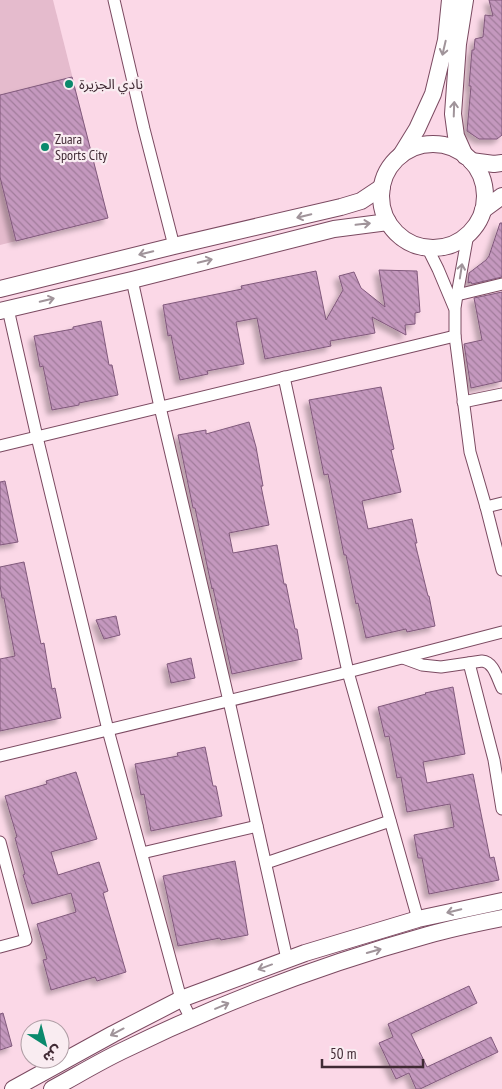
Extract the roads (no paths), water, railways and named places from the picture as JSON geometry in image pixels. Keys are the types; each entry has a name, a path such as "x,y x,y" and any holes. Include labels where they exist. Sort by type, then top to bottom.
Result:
{"street":[{"path":"114,0 144,130 174,246"},
{"path":"401,155 434,94 446,40 450,0"},
{"path":"465,0 458,44 453,114 456,136 468,158 478,172 483,184 485,197 483,210 468,234 456,242 442,247 426,247 408,242 393,230 388,222 381,196 384,178 394,162 411,149 433,144 456,149 468,158 494,164 502,163"},
{"path":"0,289 342,207 361,201 382,187"},
{"path":"483,210 502,196"},
{"path":"191,1019 181,999 108,730 37,437 4,310 132,280 334,228 388,222"},
{"path":"453,295 468,234"},
{"path":"426,247 453,295 455,336 470,452 502,570"},
{"path":"132,280 287,959"},
{"path":"453,295 502,284"},
{"path":"0,446 455,336"},
{"path":"284,377 348,672 418,919"},
{"path":"463,402 502,394"},
{"path":"486,506 502,503"},
{"path":"0,756 348,672 502,632"},
{"path":"403,658 422,665 441,667 487,661 491,664 502,688"},
{"path":"469,663 496,758 502,809"},
{"path":"496,758 502,745"},
{"path":"266,863 390,821"},
{"path":"142,853 257,826"},
{"path":"0,842 26,940 0,947"},
{"path":"13,1089 112,1034 181,999 305,953 418,919 502,901"},
{"path":"52,1089 121,1051 277,983 363,954 430,935 502,918"}],"place":[{"name":"نادي الجزيرة","path":"69,84"},
{"name":"Zuara Sports City","path":"45,147"}]}
